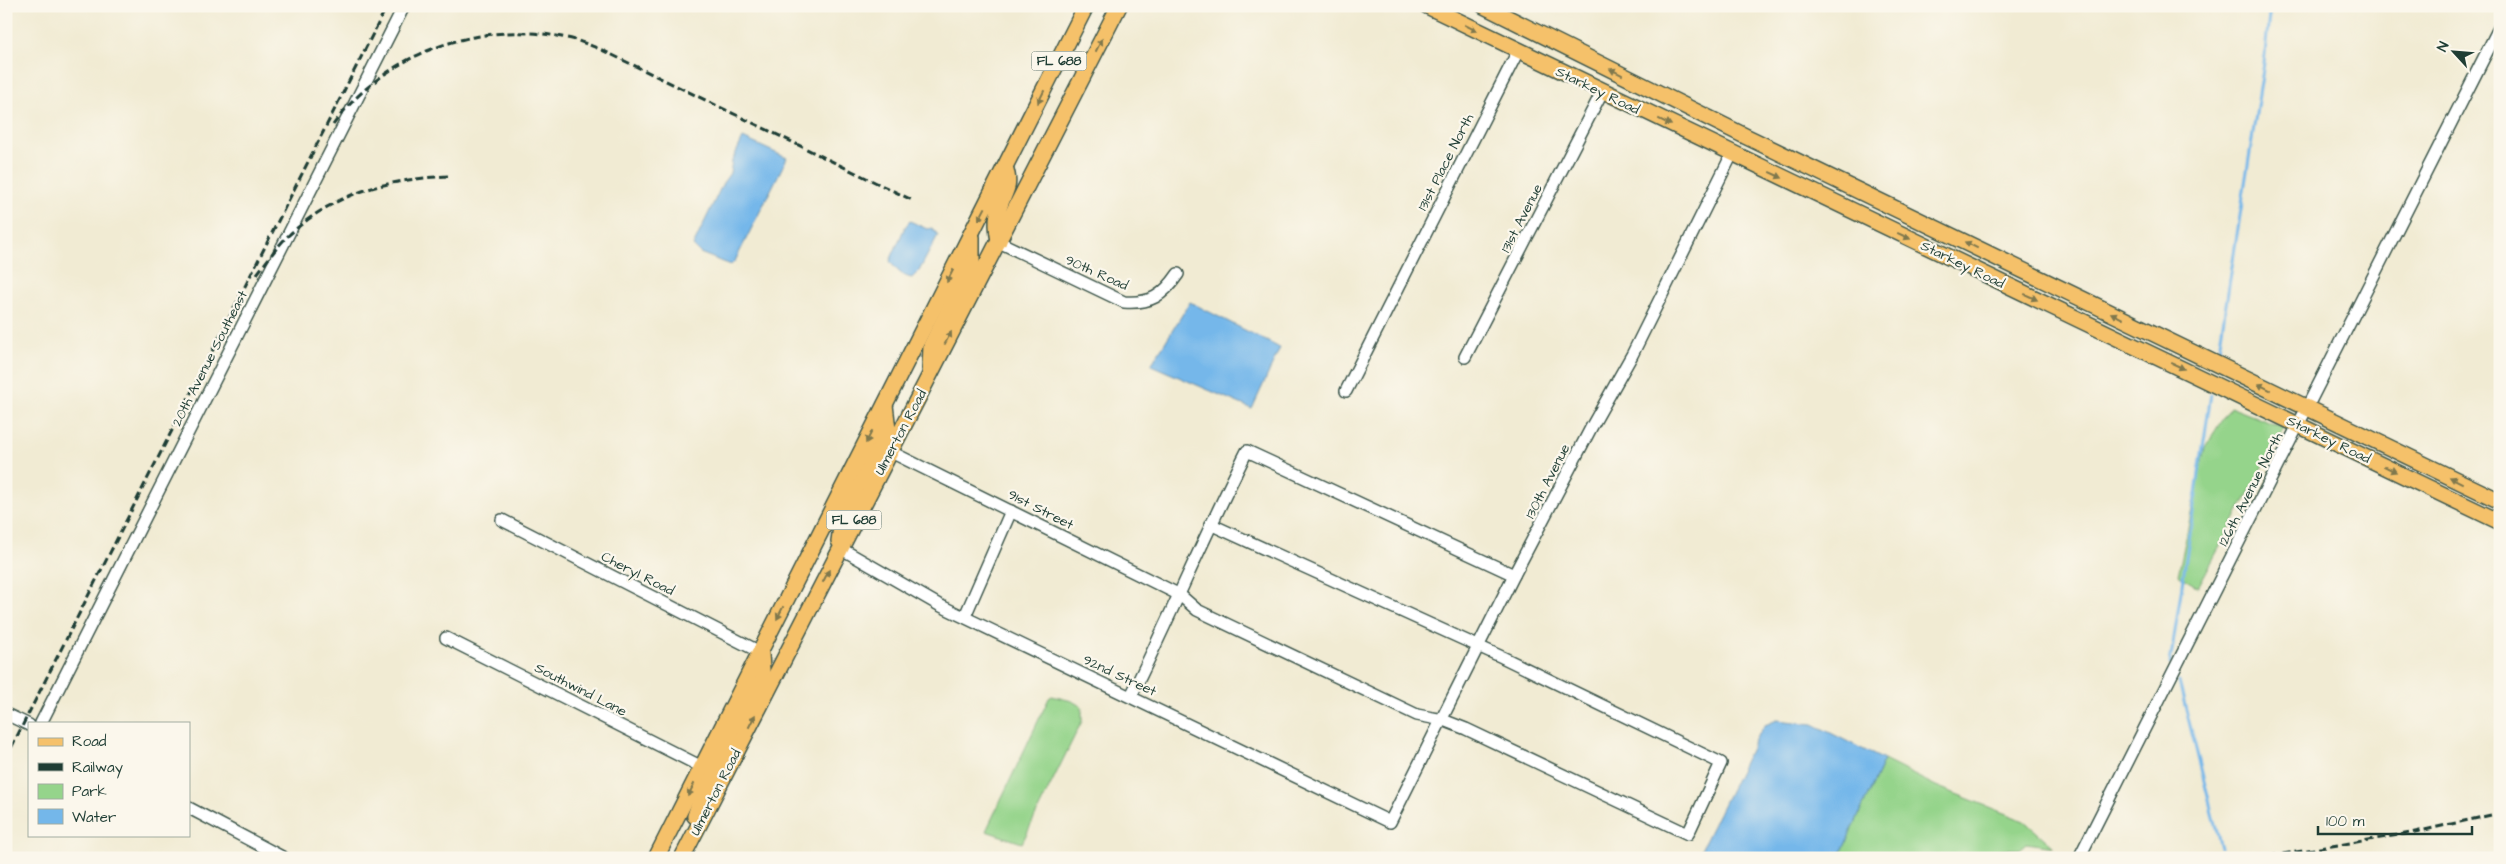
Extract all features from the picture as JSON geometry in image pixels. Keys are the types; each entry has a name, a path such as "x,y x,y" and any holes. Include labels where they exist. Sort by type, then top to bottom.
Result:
{"main road":[{"name":"Ulmerton Road","path":"656,858 1006,168 1086,6"},
{"name":"Ulmerton Road","path":"682,858 889,451 999,242 1119,6"},
{"path":"1432,8 1456,6"},
{"name":"Starkey Road","path":"1484,6 1722,125 2500,502"},
{"name":"Starkey Road","path":"1432,8 1602,92 2299,424 2500,522"},
{"path":"1722,125 1732,154 1762,150 1812,175 1822,173"},
{"path":"999,242 997,228 998,211 1009,182 1006,168"},
{"path":"930,374 930,346 972,262 972,233"},
{"path":"840,548 839,538 842,520 888,430 885,405"},
{"path":"700,821 695,816 700,798 760,680 762,670 760,652"}],"street":[{"name":"20th Avenue Southeast","path":"42,722 404,6"},
{"name":"126th Avenue North","path":"2079,858 2499,30"},
{"name":"131st Place North","path":"1346,391 1518,51"},
{"name":"131st Avenue","path":"1465,357 1602,92"},
{"name":"130th Avenue","path":"1390,822 1443,720 1514,575 1592,426 1632,355 1732,154"},
{"name":"90th Road","path":"999,242 1112,298 1124,302 1146,302 1158,297 1168,288 1178,274"},
{"name":"91st Street","path":"889,451 1180,596 1197,610 1417,715 1443,720 1688,834 1721,763 1479,648"},
{"path":"1131,696 1180,596 1210,524 1248,451 1514,575"},
{"path":"965,616 1011,511"},
{"name":"Cheryl Road","path":"502,520 760,652"},
{"path":"1210,524 1479,648"},
{"name":"92nd Street","path":"840,548 939,605 1390,822"},
{"name":"Southwind Lane","path":"446,638 702,767"},
{"path":"6,714 28,725"},
{"path":"190,809 284,858"}],"green space":[{"path":"2230,407 2284,428 2198,587 2178,575 2205,447"},
{"path":"1052,696 1072,701 1082,707 1082,721 1022,843 986,831 1049,698"},
{"path":"1884,760 1936,786 2024,821 2054,847 2026,843 2019,849 2002,849 1971,858 1839,858"}],"water":[{"path":"743,138 787,158 735,261 731,265 700,253 693,246 723,183 730,173 732,161"},
{"path":"910,221 927,229 932,228 938,235 919,271 912,278 899,272 890,261 905,227"},
{"path":"1190,302 1280,348 1252,409 1151,365"},
{"path":"1777,720 1813,724 1884,760 1839,858 1697,858 1756,738 1765,725"}],"waterway":[{"path":"2219,349 2264,63 2270,6"},
{"path":"2170,664 2211,394"},
{"path":"2179,682 2221,848"}],"railway":[{"path":"6,758 387,6"},
{"path":"333,125 354,100 379,78 407,60 437,47 469,38 501,33 534,33 571,39 600,49 914,201"},
{"path":"257,274 289,235 307,220 344,198 383,185 448,176"},
{"path":"2259,858 2411,833 2500,813"}]}
